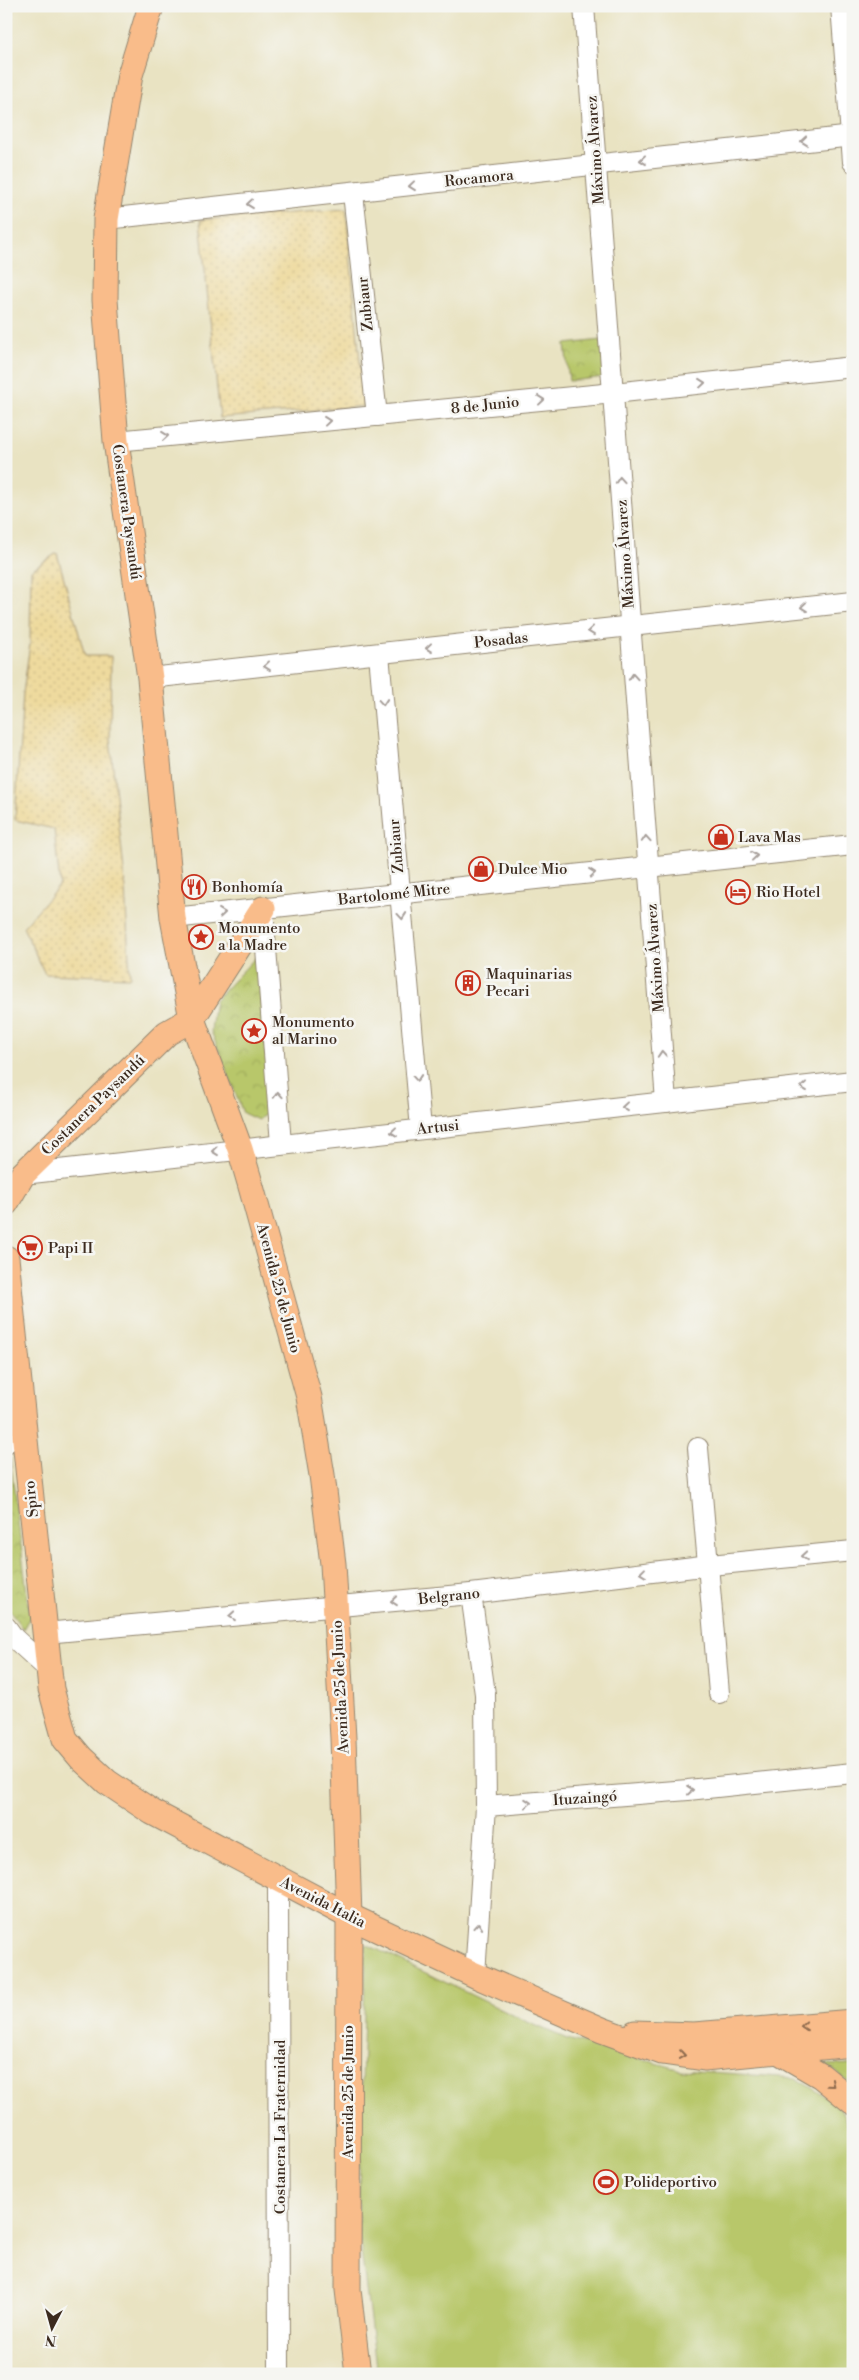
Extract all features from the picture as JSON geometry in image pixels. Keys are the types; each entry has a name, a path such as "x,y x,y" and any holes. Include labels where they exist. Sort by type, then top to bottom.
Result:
{"main road":[{"name":"Costanera Paysandú","path":"151,6 130,75 106,219 105,300 116,441 150,678 173,918 192,1019"},
{"name":"Costanera Paysandú","path":"6,1203 23,1174 167,1033 192,1019 263,908"},
{"name":"Avenida 25 de Junio","path":"192,1019 240,1149 309,1397 322,1475 333,1564 343,1738 349,1916 348,2290 358,2374"},
{"name":"Spiro","path":"6,1258 51,1689 65,1739"},
{"name":"Avenida Italia","path":"65,1739 107,1782 145,1807 349,1916 475,1975 602,2030 662,2052 704,2058 853,2044"},
{"path":"602,2030 662,2035 694,2035 853,2022"},
{"path":"778,2051 822,2076 853,2102"}],"street":[{"name":"Máximo Álvarez","path":"584,6 666,1102"},
{"path":"841,6 853,162"},
{"name":"Rocamora","path":"106,219 852,136"},
{"name":"Zubiaur","path":"352,193 377,416"},
{"name":"8 de Junio","path":"116,441 614,393 853,367"},
{"name":"Posadas","path":"150,678 853,602"},
{"name":"Zubiaur","path":"379,654 422,1129"},
{"name":"Bartolomé Mitre","path":"173,918 853,845"},
{"path":"263,908 281,1144"},
{"name":"Artusi","path":"23,1174 853,1082"},
{"path":"6,1443 20,1394"},
{"path":"698,1448 710,1565 719,1693"},
{"name":"Belgrano","path":"45,1634 471,1594 710,1565 853,1551"},
{"path":"471,1594 485,1694 486,1806 475,1975"},
{"path":"6,1627 14,1638 49,1670"},
{"name":"Ituzaingó","path":"486,1806 688,1790 853,1773"},
{"name":"Costanera La Fraternidad","path":"278,1879 280,2374"}],"green space":[{"path":"601,340 605,377 569,381 565,344"},
{"path":"258,955 271,1110 258,1120 243,1113 211,1031 215,1000"},
{"path":"10,1458 30,1617 23,1629 6,1606 6,1470"},
{"name":"Polideportivo","path":"366,1944 523,2020 567,2039 682,2070 795,2078 838,2104 853,2137 853,2374 377,2374 358,2227"},
{"path":"853,2064 853,2087 836,2072 823,2065"}],"sand":[{"path":"346,209 364,406 220,418 200,220"},
{"path":"57,553 85,656 111,656 110,739 124,871 130,977 45,974 23,927 60,885 54,829 15,820 23,693 30,644 31,570"}],"place":[{"name":"Lava Mas","path":"721,837"},
{"name":"Dulce Mio","path":"481,869"},
{"name":"Bonhomía","path":"194,887"},
{"name":"Rio Hotel","path":"738,892"},
{"name":"Monumento a la Madre","path":"201,937"},
{"name":"Maquinarias Pecari","path":"468,983"},
{"name":"Monumento al Marino","path":"254,1031"},
{"name":"Papi II","path":"30,1248"},
{"name":"Polideportivo","path":"606,2182"}]}
